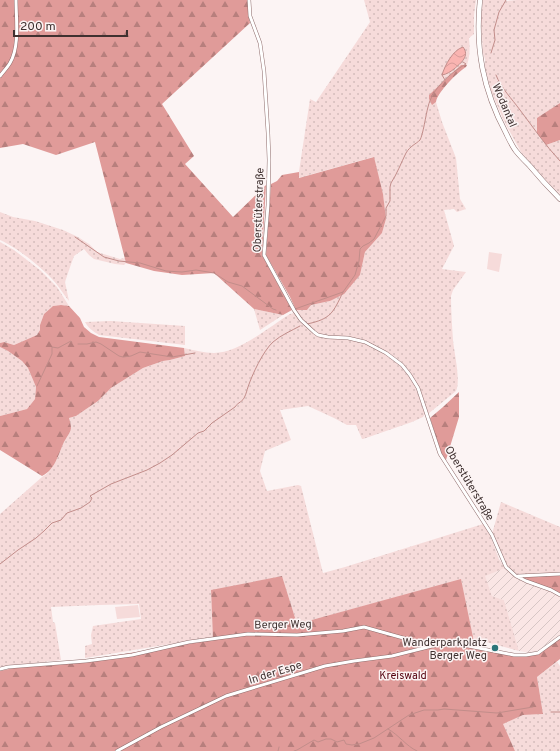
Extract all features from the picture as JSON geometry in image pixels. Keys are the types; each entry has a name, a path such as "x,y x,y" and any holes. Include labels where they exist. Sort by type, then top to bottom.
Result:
{"main road":[{"name":"Wodantal","path":"480,0 478,20 481,65 487,90 499,120 516,151 560,199"}],"street":[{"path":"0,76 10,64 14,53 16,38 16,0"},
{"name":"Oberstüterstraße","path":"249,0 250,16 260,43 268,133 268,206 264,255 294,310 301,320 314,332 318,335 328,337 348,338 365,342 386,353 402,365 418,388 440,454 492,536 506,567 516,576 560,595"},
{"path":"516,576 560,574"},
{"name":"Berger Weg","path":"0,669 8,667 132,656 189,642 248,634 297,635 344,631 364,627 414,641 448,642 514,655 538,653 560,636"},
{"name":"In der Espe","path":"117,751 161,727 226,696 325,666 392,656 448,642"}],"shaded area":[{"path":"364,0 476,0 474,34 469,38 470,52 467,65 461,65 432,104 436,102 456,158 460,199 466,209 457,212 454,209 444,210 454,246 442,269 466,272 453,290 451,296 453,340 458,374 456,391 428,414 421,393 414,379 406,367 397,359 360,339 328,336 318,333 305,323 296,310 307,310 311,305 330,301 360,275 365,252 382,233 386,219 383,195 373,157 298,178 310,99 316,102 370,22"},
{"path":"483,0 560,0 560,103 537,119 537,133 546,145 560,140 560,194 548,183 521,152 504,121 491,91 483,53 481,20"},
{"path":"0,212 13,217 35,221 63,230 89,244 97,252 120,259 125,258 126,263 124,265 115,264 94,259 84,249 74,256 65,282 69,301 41,268 28,257 0,240"},
{"path":"0,242 14,250 40,270 57,287 69,306 53,306 44,314 40,325 40,330 37,335 14,345 4,342 0,343"},
{"path":"489,252 502,254 499,272 487,269"},
{"path":"254,309 283,315 260,330"},
{"path":"294,313 312,333 327,338 348,339 361,342 388,356 404,369 409,376 418,392 425,414 423,417 412,422 362,439 356,425 347,425 308,406 280,410 291,440 265,451 260,471 267,491 298,485 301,486 323,573 483,524 490,535 499,559 505,568 485,576 492,596 504,600 519,651 486,642 473,641 461,580 297,624 282,576 211,591 213,637 85,658 85,646 92,644 91,635 93,626 141,619 139,604 51,607 61,660 0,667 0,514 46,474 53,466 71,430 69,418 76,416 98,401 111,388 143,368 163,361 185,356 184,348 203,352 224,352 254,338 290,314"},
{"path":"111,321 185,326 185,345 99,335 89,328 85,322"},
{"path":"0,347 22,361 28,368 36,387 35,399 27,409 0,416"},
{"path":"501,502 560,527 560,573 517,575 507,566 492,534"},
{"path":"505,568 515,577 560,596 560,635 537,651 530,653 519,651 504,600 492,596 484,575"},
{"path":"138,605 140,617 117,619 115,607"},
{"path":"557,662 560,666 560,751 515,751 502,724 523,715 543,714 537,677"}],"green space":[{"path":"0,0 248,0 250,23 162,104 194,156 185,164 233,217 266,185 262,255 292,310 283,315 254,309 214,273 182,275 154,271 126,263 95,142 56,155 23,144 0,148"},
{"path":"461,65 467,65 448,83 440,93 436,102 432,105 429,95"},
{"path":"560,103 560,140 546,145 537,133 537,118"},
{"path":"374,157 383,194 386,219 382,233 365,252 360,275 344,294 330,301 311,305 307,310 296,310 266,255 271,184 277,181 282,175 299,172 299,178"},
{"path":"53,306 69,306 80,318 84,327 99,337 184,348 185,356 163,361 143,368 111,388 98,401 76,416 69,418 71,427 70,431 58,457 50,470 42,476 0,450 0,416 27,409 35,399 36,387 28,368 22,361 0,347 0,343 4,342 14,345 37,335 40,330 40,325 44,314"},
{"path":"459,392 459,417 446,460 441,453 430,418"},
{"path":"560,575 560,594 520,577"},
{"name":"Kreiswald","path":"282,576 297,624 461,579 475,647 515,656 539,654 560,638 560,659 537,677 543,714 523,715 503,724 515,751 0,751 0,671 23,666 85,660 213,640 211,590"}],"water":[{"path":"463,47 466,53 462,62 451,71 442,75 450,58 456,51"}],"waterway":[{"path":"491,53 495,40 494,30 499,12 506,0"},
{"path":"295,309 343,292 355,275 359,261 360,249 374,239 386,216 386,208 390,201 391,183 406,153 420,140 427,110 433,94 442,82 466,64 463,62"},
{"path":"442,75 445,80"},
{"path":"496,75 507,93 560,161"},
{"path":"75,237 104,257 119,261 140,263 166,271 182,272 196,270 214,273 228,282 242,286 276,310"},
{"path":"307,324 321,320 330,314 337,305 343,292"},
{"path":"0,564 36,538 52,523 61,520 67,513 81,508 90,502 92,498 90,496 111,484 147,470 160,463 198,433 204,431 212,423 235,407 244,398 255,370 269,346 279,337 300,326"},
{"path":"37,386 52,354 52,347 58,348 71,341 72,342"},
{"path":"78,344 96,342 123,357 131,356 140,352 172,357 195,353"},
{"path":"294,751 314,740 318,742 326,739 331,739 337,742 344,740 346,744 359,744 374,738 409,715 424,710 444,709 497,713 533,707"},
{"path":"551,712 560,712"},
{"path":"388,729 417,751"},
{"path":"278,751 279,747"}],"place":[{"name":"Wanderparkplatz Berger Weg","path":"495,648"}]}
